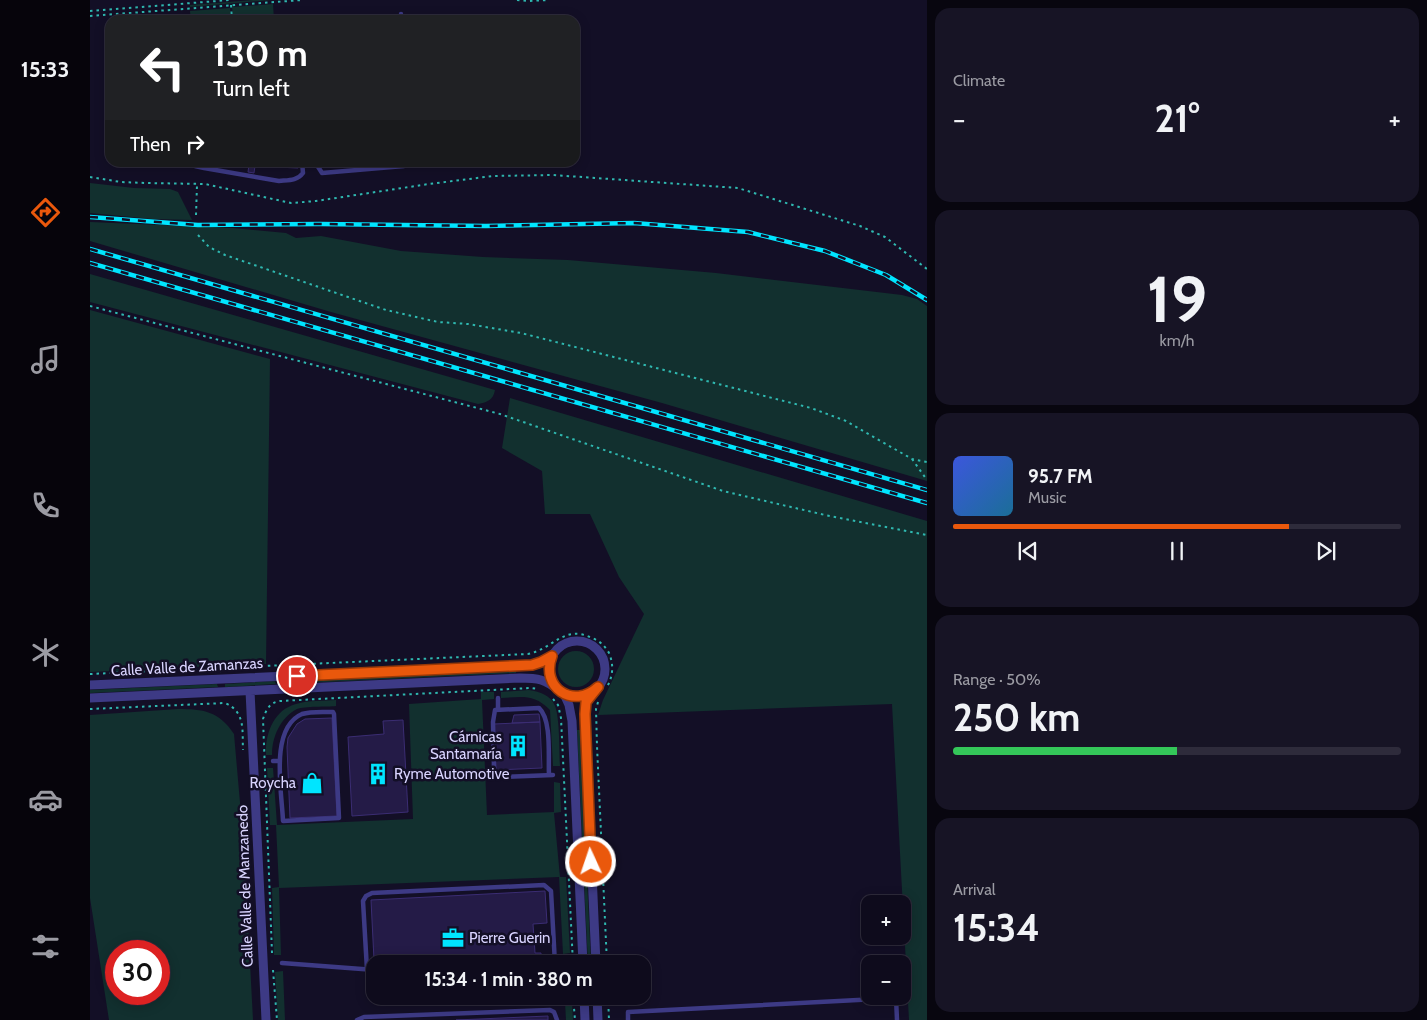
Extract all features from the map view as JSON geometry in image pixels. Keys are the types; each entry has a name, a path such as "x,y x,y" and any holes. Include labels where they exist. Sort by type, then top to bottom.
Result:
{"street":[{"path":"596,955 585,714 586,702 598,687 604,675 604,662 601,655 591,645 581,642 568,643 559,648 552,656 549,667 550,675 552,682 562,692 570,696 585,696 598,687"},
{"name":"Calle Valle de Zamanzas","path":"90,685 532,665 552,656"},
{"name":"Calle Valle de Zamanzas","path":"90,698 520,678 542,679 562,692"},
{"name":"Calle Valle de Manzanedo","path":"250,691 266,1020"},
{"path":"562,692 572,714 583,955"},
{"path":"584,1005 585,1020"},
{"path":"597,1005 598,1020"}],"lane":[{"path":"202,167 279,181 300,178 303,173 302,167"},
{"path":"318,167 322,173 392,167"},
{"path":"498,698 498,710"},
{"path":"539,708 542,711 547,720 551,775 499,777 497,775 494,769 492,722 495,710 498,710 539,708"},
{"path":"333,712 339,818 283,821 280,761 280,745 283,734 296,717 304,713 333,712"},
{"path":"273,761 280,761"},
{"path":"366,955 363,901 366,896 372,893 544,885 551,891 555,955"},
{"path":"282,963 366,970"},
{"path":"628,1020 628,1012 896,998 897,1020"},
{"path":"357,1020 364,1017 550,1010 554,1012 557,1020"}],"path":[{"path":"90,11 230,0"},
{"path":"90,16 302,0"},
{"path":"517,0 548,0"},
{"path":"231,5 232,15"},
{"path":"90,177 137,183 205,184 291,203 493,176 553,174 738,188 860,226 885,237 927,269"},
{"path":"196,215 197,184"},
{"path":"198,236 209,247 225,255 386,310 438,322 468,324 521,333 811,408 846,421 912,459 927,462"},
{"path":"90,306 500,414 722,491 824,515 927,535"},
{"path":"912,459 927,480"},
{"path":"90,674 220,668"},
{"path":"272,954 263,719 269,705 275,701 525,688 545,692"},
{"path":"550,696 558,706 561,718 572,955"},
{"path":"90,709 225,703 241,717 244,759"},
{"path":"273,963 276,1020"},
{"path":"574,1005 574,1020"},
{"path":"608,1005 609,1020"}],"green space":[{"path":"272,0 190,7 190,5"},
{"path":"273,4 274,15 233,15 232,7"},
{"path":"230,8 231,15 190,15 190,11"},
{"path":"90,183 134,188 170,189 178,192 192,220 152,219 90,213"},
{"path":"90,222 233,228 286,233 296,238 321,236 401,251 483,257 568,260 716,273 902,295 917,299 927,306 927,481 662,403 331,312 90,241"},
{"path":"90,274 495,390 489,400 478,404 90,302"},
{"path":"90,310 270,359 266,664 90,672"},
{"path":"510,398 927,521 927,1020 909,1020 908,1005 911,1005 911,955 906,955 905,945 911,945 911,895 902,895 892,704 598,715 603,700 644,614 619,577 590,514 545,514 542,471 502,448"},
{"path":"576,651 583,652 589,656 593,662 593,676 589,682 583,686 576,687 569,686 563,682 559,676 558,669 559,662 563,656 569,652"},
{"path":"516,670 516,673 283,684 283,681"},
{"path":"275,681 276,684 225,687 225,684"},
{"path":"217,684 218,687 90,693 90,690"},
{"path":"529,690 548,697 555,706 559,726 560,766 553,766 550,710 539,701 533,699 522,697 501,698 501,692"},
{"path":"481,692 494,692 494,699 482,700 487,815 554,812 554,782 560,783 561,812 554,813 560,877 566,877 570,953 563,954 559,877 279,888 281,955 274,955 272,888 279,887 276,825 270,825 267,768 273,768 277,825 413,819 409,704 481,699"},
{"path":"336,700 336,706 301,708 291,713 286,717 275,735 272,755 266,755 269,732 272,724 281,712 288,707 301,703"},
{"path":"178,709 203,711 222,720 234,734 244,848 253,1020 109,1020 107,1005 170,1005 170,940 105,940 105,994 90,898 90,715"},
{"path":"577,730 580,730 591,955 588,955"},
{"path":"283,971 285,1020 278,1020 275,972"},
{"path":"565,1005 572,1005 573,1020 566,1020"}],"building":[{"path":"249,167 255,167 254,173 248,172"},
{"path":"539,714 540,722 512,723 514,715"},
{"name":"Roycha","path":"332,718 337,816 290,818 288,738 297,724 305,719"},
{"name":"Ryme Automotive","path":"403,720 408,812 352,816 348,737 384,734 383,721"},
{"name":"Cárnicas Santamaría","path":"540,722 542,768 496,770 494,724"},
{"name":"Pierre Guerin","path":"545,891 547,923 533,924 535,953 541,953 541,955 374,955 371,900"},
{"path":"548,1016 548,1020 456,1020"}],"railway":[{"path":"90,217 198,225 486,226 634,223 748,232 825,251 886,275 927,300"},
{"path":"90,249 927,490"},
{"path":"90,263 927,503"}],"place":[{"name":"Cárnicas Santamaría","path":"518,746"},
{"name":"Ryme Automotive","path":"378,774"},
{"name":"Roycha","path":"312,783"},
{"name":"Pierre Guerin","path":"453,938"}],"route":[{"path":"297,676 532,665 552,656 549,667 552,682 564,694 579,697 585,696 598,687 586,702 585,714 591,862"}]}
